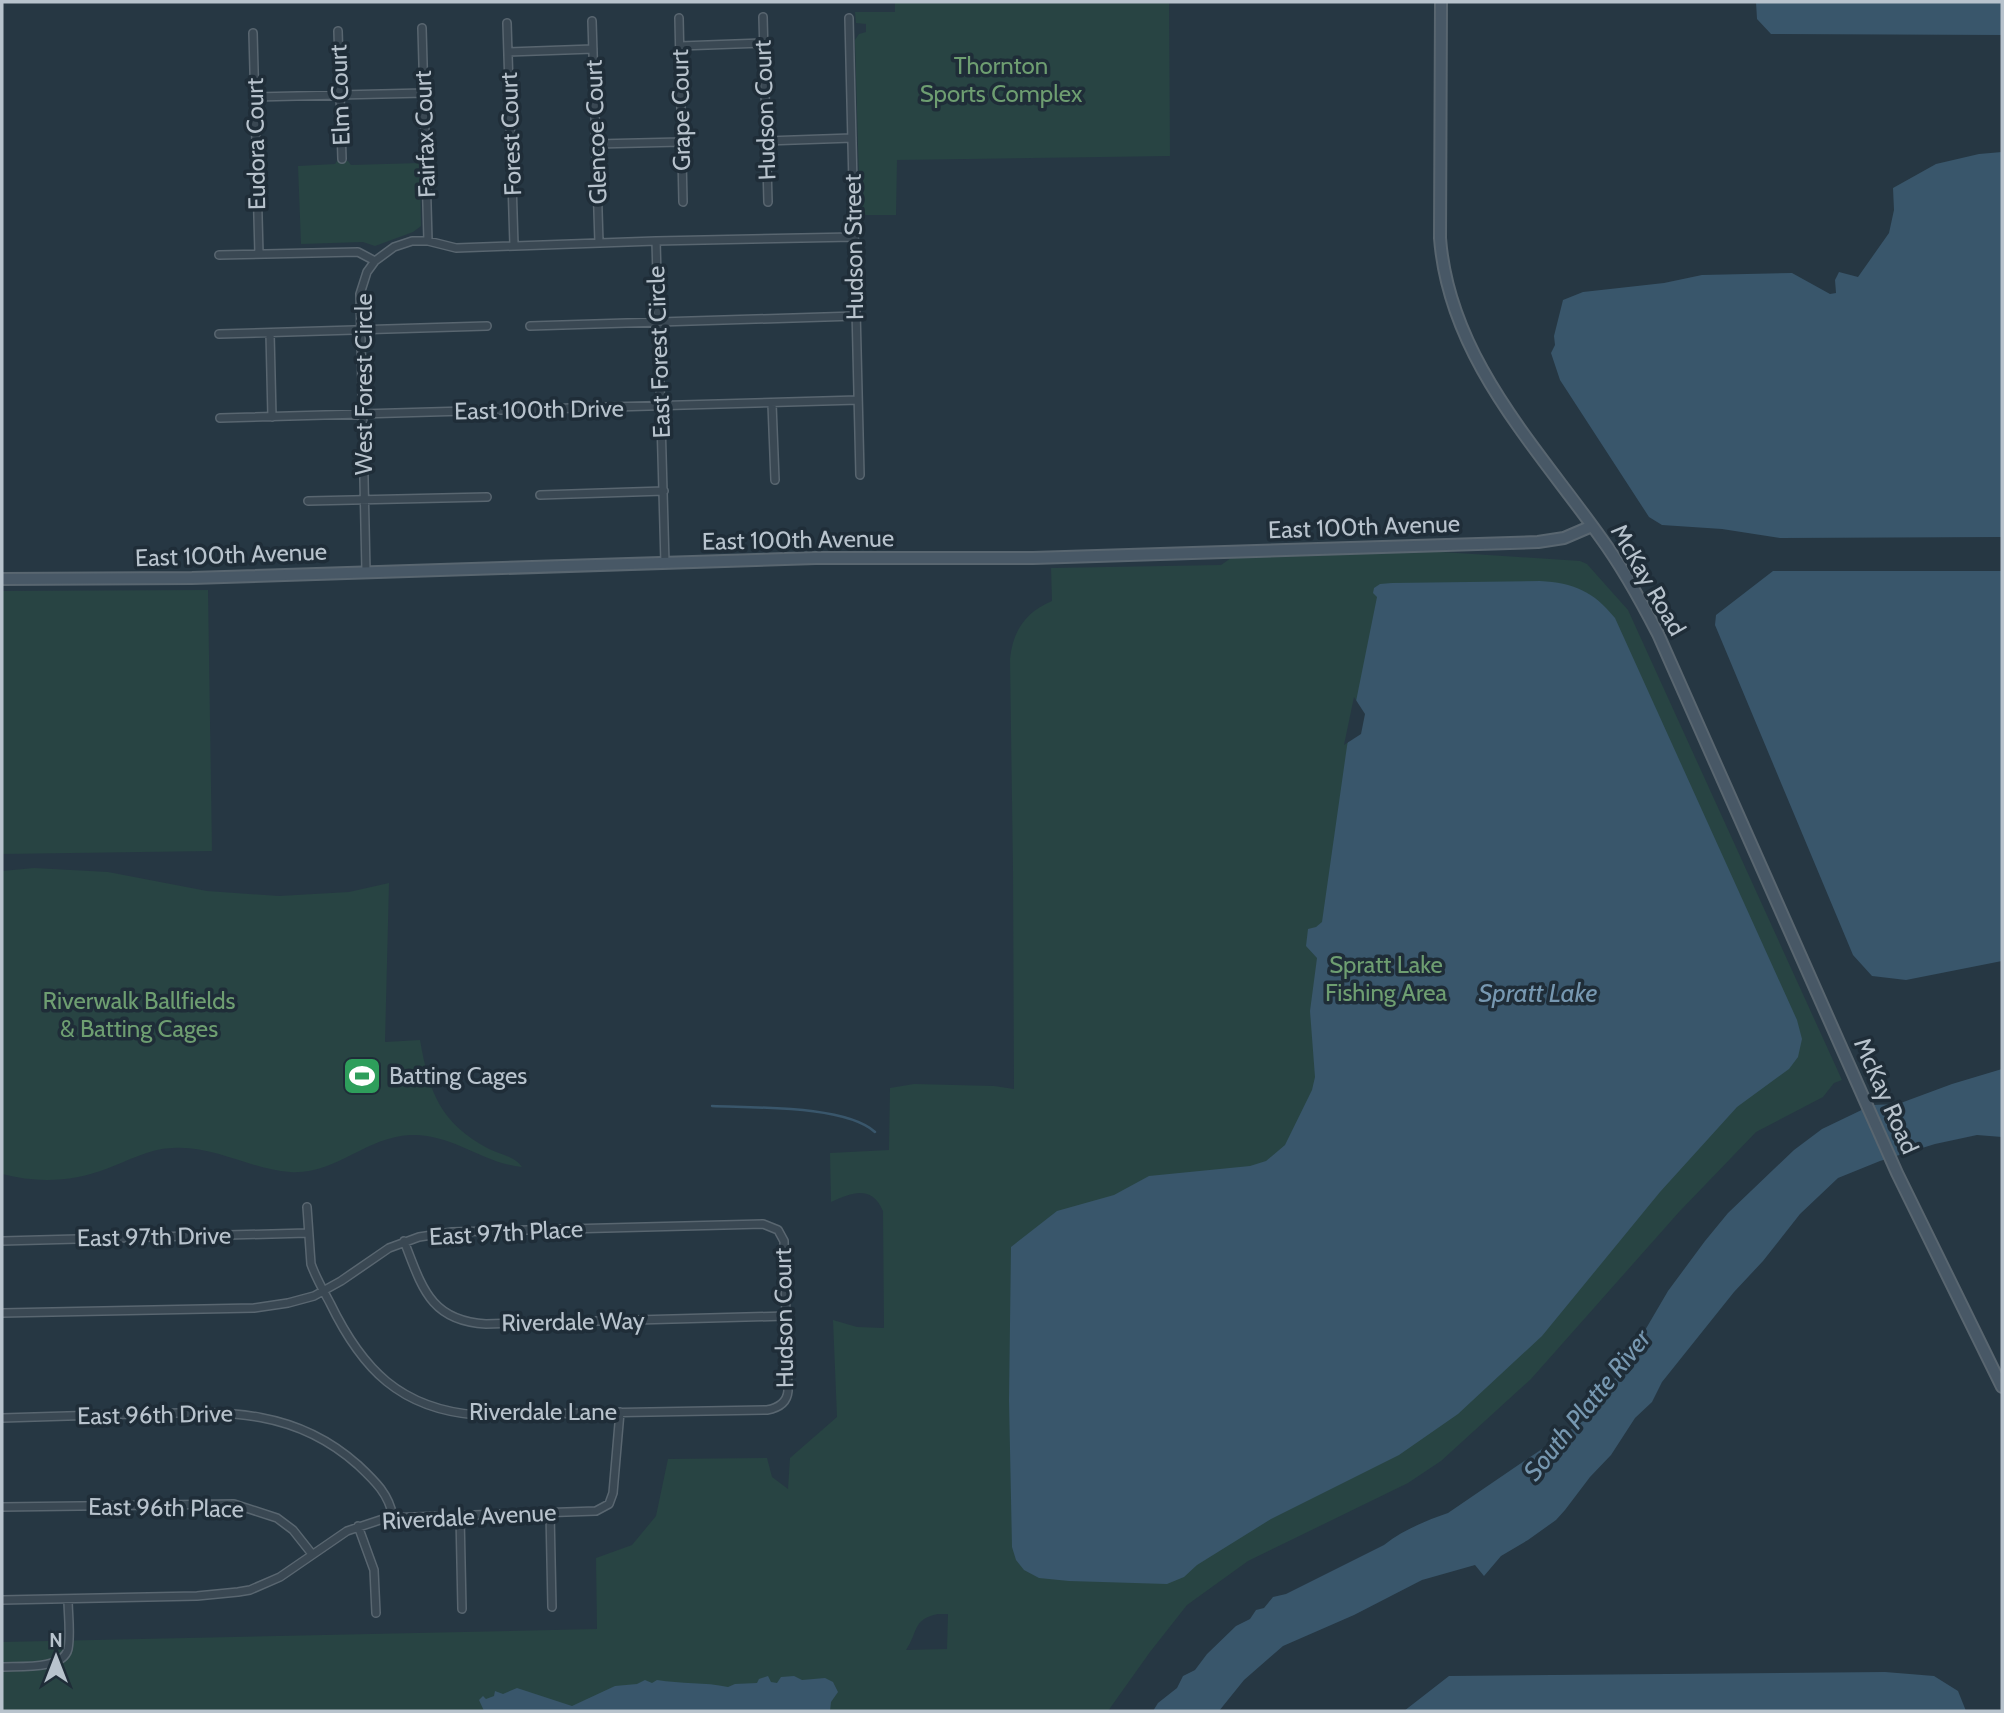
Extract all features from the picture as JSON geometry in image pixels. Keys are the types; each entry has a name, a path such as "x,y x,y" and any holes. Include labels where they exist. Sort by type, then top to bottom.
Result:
{"street":[{"name":"McKay Road","path":"1441,2 1440,238 1452,303 1463,333 1474,357 1526,438 1592,526 1635,590 1658,634 1897,1173 2002,1388"},
{"name":"Hudson Court","path":"763,17 768,202"},
{"name":"Grape Court","path":"679,18 682,202"},
{"name":"Hudson Street","path":"849,18 860,475"},
{"name":"Glencoe Court","path":"592,21 599,243"},
{"name":"Forest Court","path":"507,23 514,245"},
{"name":"Fairfax Court","path":"422,28 428,241"},
{"name":"Elm Court","path":"338,31 342,159"},
{"name":"Eudora Court","path":"253,33 258,254"},
{"path":"680,47 763,43"},
{"path":"508,52 593,49"},
{"path":"255,97 424,93"},
{"path":"766,141 852,138"},
{"path":"596,144 681,142"},
{"path":"656,241 854,237"},
{"name":"West Forest Circle","path":"366,572 359,331 360,294 367,272 375,261 400,244 428,241 456,248 514,245"},
{"name":"East Forest Circle","path":"514,245 656,241 665,563"},
{"path":"219,255 358,253 375,261"},
{"path":"530,326 856,316"},
{"path":"219,334 486,326"},
{"path":"270,333 272,417"},
{"name":"East 100th Drive","path":"220,418 858,400"},
{"path":"772,404 775,480"},
{"path":"540,495 664,491"},
{"path":"308,501 487,497"},
{"name":"East 100th Avenue","path":"2,579 192,578 816,558 1033,558 1538,542 1564,538 1592,526"},
{"name":"Riverdale Lane","path":"307,1207 311,1265 346,1335 368,1365 389,1384 424,1404 461,1414 477,1415 767,1410 779,1406"},
{"name":"East 97th Place","path":"2,1313 254,1308 288,1303 324,1291 380,1252 404,1241 452,1232 763,1224 775,1228"},
{"name":"Hudson Court","path":"775,1228 784,1241 787,1317 788,1391 786,1399 779,1406"},
{"name":"East 97th Drive","path":"2,1241 307,1233"},
{"name":"Riverdale Way","path":"404,1241 428,1298 443,1312 468,1322 486,1324 787,1317"},
{"name":"East 96th Drive","path":"2,1418 225,1412 270,1419 319,1438 353,1461 387,1497 393,1517"},
{"name":"Riverdale Avenue","path":"2,1600 238,1592 250,1590 280,1577 340,1535 358,1526 393,1517 596,1511 609,1504 613,1493 620,1412"},
{"name":"East 96th Place","path":"2,1507 233,1504 277,1518 293,1530 312,1554"},
{"path":"550,1512 552,1607"},
{"path":"460,1515 462,1609"},
{"path":"358,1526 374,1570 376,1613"},
{"path":"2,1667 51,1664 61,1660 68,1650 68,1599"}],"green space":[{"name":"Thornton Sports Complex","path":"895,2 1169,2 1170,156 897,160 896,215 860,215 855,40 859,34 866,32 866,24 856,23 855,12 895,12"},
{"path":"337,161 348,161 351,165 420,163 421,226 413,232 375,246 363,242 301,244 298,166 335,164"},
{"name":"Spratt Lake Fishing Area","path":"1412,550 1580,561 1587,564 1628,610 1842,1080 1834,1083 1823,1097 1756,1132 1679,1212 1531,1379 1441,1461 1408,1483 1248,1561 1187,1605 1108,1711 2,1711 2,1642 597,1629 596,1558 632,1545 656,1516 668,1459 767,1458 772,1477 788,1489 790,1458 837,1417 833,1320 857,1327 884,1328 883,1211 879,1203 868,1194 854,1194 831,1202 830,1153 889,1150 890,1088 914,1084 1014,1089 1010,659 1014,639 1028,617 1052,601 1051,568 1221,565 1234,556","holes":["948,1614 947,1649 906,1650 924,1619"]},
{"path":"208,590 212,851 2,854 2,591"},
{"name":"Riverwalk Ballfields & Batting Cages","path":"34,868 108,872 207,891 279,896 349,892 389,883 385,1042 420,1040 433,1090 448,1117 472,1139 512,1158 522,1167 494,1160 440,1139 410,1135 379,1142 322,1168 306,1171 275,1170 217,1153 172,1148 146,1153 106,1169 67,1179 28,1179 2,1174 2,871"}],"water":[{"path":"1756,2 2002,2 2002,35 1771,34 1757,19"},
{"path":"2002,152 2002,537 1780,538 1722,529 1662,525 1649,517 1560,380 1551,353 1555,345 1554,336 1563,300 1583,292 1664,283 1702,275 1792,273 1830,294 1836,293 1835,280 1839,272 1858,277 1889,233 1894,210 1893,188 1936,164 1979,154"},
{"path":"1773,571 2002,571 2002,961 1906,980 1872,976 1853,955 1715,625 1716,615"},
{"name":"Spratt Lake","path":"1540,581 1582,590 1599,601 1615,618 1797,1020 1802,1039 1798,1057 1789,1069 1737,1107 1660,1192 1542,1336 1458,1414 1399,1455 1271,1519 1197,1565 1184,1577 1167,1584 1039,1578 1024,1570 1016,1560 1012,1547 1009,1400 1011,1247 1057,1211 1114,1195 1149,1176 1250,1166 1266,1161 1285,1145 1312,1090 1315,1077 1310,1011 1317,958 1306,946 1308,929 1322,922 1347,746 1377,597 1373,593 1374,588 1380,584 1392,583"},
{"path":"2002,1069 2002,1137 1977,1135 1935,1144 1880,1161 1838,1178 1800,1214 1763,1261 1734,1292 1662,1382 1652,1402 1635,1418 1611,1455 1565,1510 1556,1520 1501,1556 1484,1576 1475,1565 1422,1580 1354,1615 1283,1646 1244,1680 1219,1711 1153,1711 1158,1703 1177,1688 1183,1676 1195,1670 1207,1654 1236,1626 1250,1619 1256,1610 1264,1608 1273,1597 1286,1594 1384,1545 1414,1526 1448,1513 1586,1419 1627,1361 1668,1291 1705,1241 1728,1213 1794,1150 1822,1129 1872,1105 1898,1104"},
{"path":"1885,1672 1934,1676 1958,1691 1966,1711 1404,1711 1449,1676"},
{"path":"768,1676 771,1682 777,1683 781,1677 794,1676 802,1680 825,1678 833,1682 838,1692 831,1702 830,1711 484,1711 479,1700 483,1696 486,1699 494,1696 495,1691 503,1694 517,1688 572,1706 615,1686 637,1684 645,1680 652,1683 657,1680 728,1687 757,1683 759,1679"}],"pier":[{"path":"1354,697 1365,714 1361,734 1344,745"}],"waterway":[{"path":"712,1106 821,1112 861,1123 875,1132"}],"place":[{"name":"Batting Cages","path":"362,1076"}],"water label":[{"name":"South Platte River","path":"1587,1405"}]}
